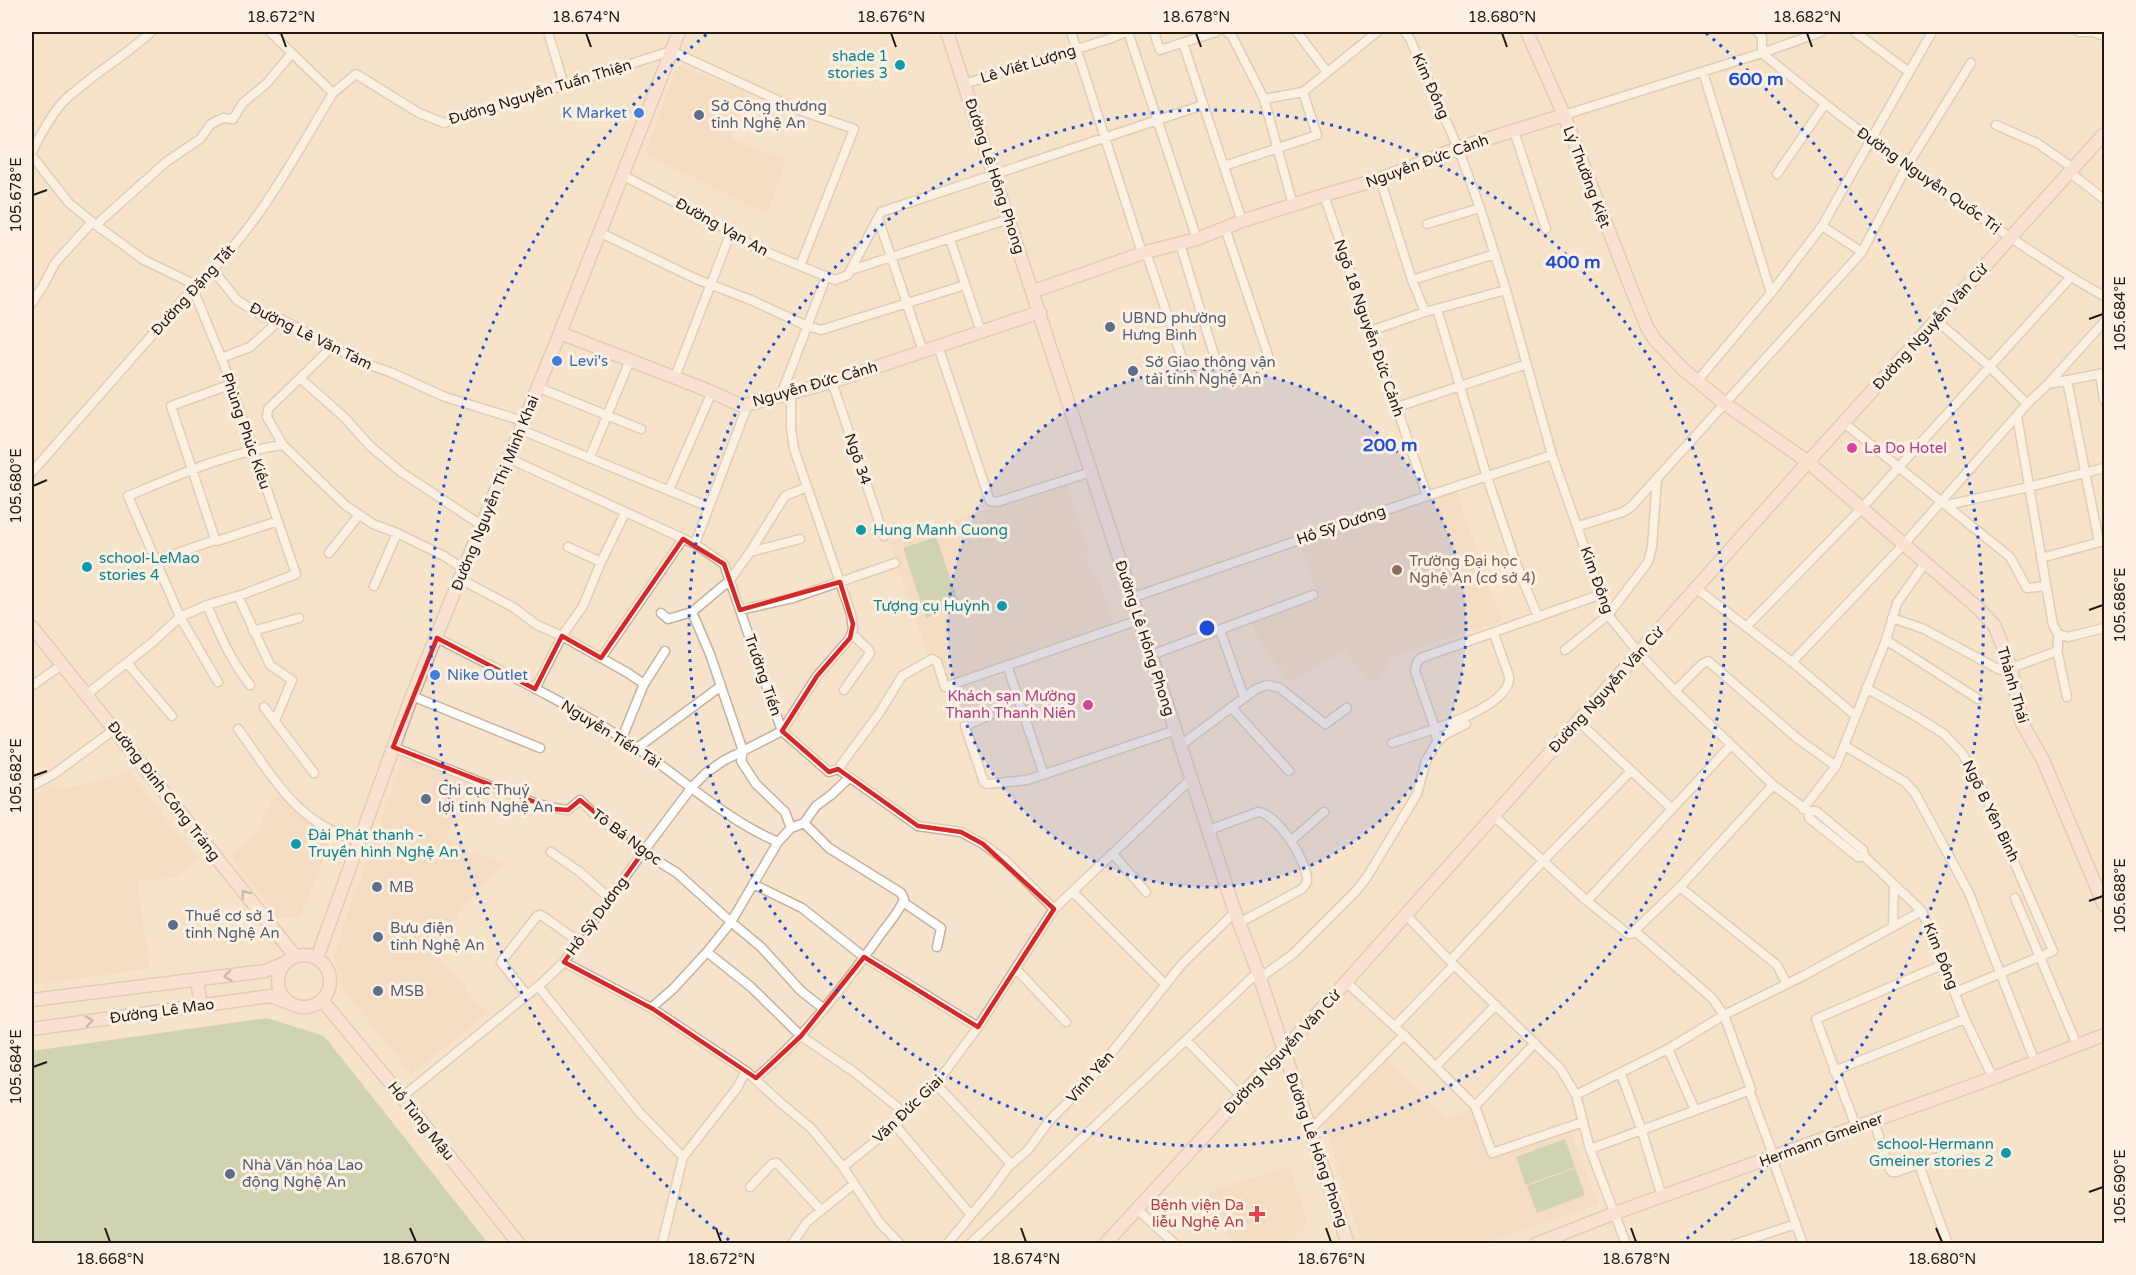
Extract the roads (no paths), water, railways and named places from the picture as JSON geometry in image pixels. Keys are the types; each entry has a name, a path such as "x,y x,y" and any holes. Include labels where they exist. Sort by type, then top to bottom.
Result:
{"main road":[{"name":"Đường Nguyễn Thị Minh Khai","path":"317,958 412,696 560,333 679,32"},
{"name":"Đường Lê Hồng Phong","path":"948,32 1034,291 1131,598 1348,1244"},
{"name":"Lý Thường Kiệt","path":"1527,32 1564,115 1603,220 1647,327 1663,350 1724,403 1808,462"},
{"name":"Nguyễn Đức Cảnh","path":"1034,291 1144,253 1197,239 1242,220 1380,180 1458,148 1564,115"},
{"name":"Đường Nguyễn Văn Cừ","path":"1105,1244 1346,982 1808,462 2071,170 2104,137"},
{"name":"Nguyễn Đức Cảnh","path":"560,333 675,377 742,406 832,382 1040,312"},
{"name":"Thành Thái","path":"1808,462 1978,608 1994,625 2011,668 2022,723 2043,760 2104,900"},
{"name":"Đường Đinh Công Tráng","path":"32,627 115,729 290,960"},
{"path":"308,955 317,958 330,974 329,987 322,1000 308,1006 292,1004 283,995 278,984 279,973 290,960 308,955"},
{"name":"Đường Lê Mao","path":"32,1000 265,971 290,960"},
{"path":"197,980 201,1006"},
{"name":"Đường Lê Mao","path":"32,1029 270,996 292,1004"},
{"name":"Hồ Tùng Mậu","path":"322,1000 519,1244"},
{"name":"Hermann Gmeiner","path":"1536,1244 1615,1213 1993,1078 2104,1035"}],"street":[{"path":"32,151 62,102 151,32"},
{"path":"270,32 333,93"},
{"path":"548,32 564,85"},
{"path":"1071,32 1144,253 1189,379"},
{"path":"1127,32 1197,239"},
{"name":"Lê Viết Lượng","path":"964,84 1127,32"},
{"path":"1154,32 1160,50 1216,32"},
{"path":"1297,32 1327,72"},
{"path":"1264,99 1304,92 1377,32"},
{"path":"1407,35 1417,32"},
{"path":"1758,32 1762,37 1762,53"},
{"name":"Nguyễn Đức Cảnh","path":"1564,115 1762,53 1821,32"},
{"path":"1855,32 1909,72"},
{"path":"1698,380 1771,293 1822,226 1932,32"},
{"path":"2079,32 2099,34"},
{"path":"1233,33 1264,99 1293,205"},
{"name":"Kim Đồng","path":"1407,35 1458,148 1495,254 1552,455 1579,526 1608,615 1639,653 1675,691 1773,785 1806,810 1809,818 1828,834 1858,857 1865,857 1922,910 1965,1019 1993,1078"},
{"path":"1183,43 1242,220"},
{"path":"671,51 799,110 854,129 800,266"},
{"name":"Đường Nguyễn Tuấn Thiện","path":"333,93 356,74 419,113 444,123 671,51"},
{"path":"32,303 55,263 94,223 166,162 200,140 211,124 223,118 233,119 243,104 267,83 292,53"},
{"name":"Đường Nguyễn Quốc Trị","path":"1762,53 1907,166 2070,278 2104,296"},
{"path":"1579,526 1626,511 1862,252 1907,166 1971,63"},
{"path":"1703,72 1771,293"},
{"path":"1224,166 1317,135 1304,92"},
{"name":"Đường Đặng Tất","path":"32,472 194,287 213,270 285,175 333,93"},
{"path":"1777,174 1825,104"},
{"path":"782,731 817,676 852,634 852,619 792,439 786,394 807,326 826,276 835,280 848,275 881,212 1203,105"},
{"path":"1996,125 2037,143 2104,199"},
{"path":"1514,131 1546,229"},
{"path":"32,156 69,203 144,260 194,287"},
{"name":"Đường Vạn An","path":"622,175 731,232 756,248 826,276"},
{"path":"1380,180 1412,280 1425,312"},
{"name":"Ngõ 18 Nguyễn Đức Cảnh","path":"1324,195 1427,496"},
{"path":"1427,224 1479,208"},
{"path":"878,218 923,351"},
{"path":"851,270 1009,219"},
{"path":"1822,226 1862,252"},
{"path":"1225,228 1268,355"},
{"path":"599,232 711,285 821,330 965,285"},
{"path":"675,377 731,232"},
{"path":"950,239 981,332"},
{"path":"1180,244 1220,374"},
{"path":"1412,280 1495,254"},
{"name":"Đường Lê Văn Tám","path":"213,270 237,300 264,317 280,319 361,362 521,425 709,507"},
{"path":"1746,627 1861,509 2070,278"},
{"name":"Phùng Phúc Kiều","path":"194,287 296,574 238,596"},
{"path":"1370,331 1425,312 1506,290"},
{"path":"1437,309 1487,477 1516,563 1538,617"},
{"path":"221,358 250,347 280,319"},
{"path":"1936,320 1990,367 2027,404"},
{"path":"1792,662 1945,502 2027,404 2104,322"},
{"path":"938,346 990,501 997,502 1091,472"},
{"path":"332,347 268,409 267,417 283,445 345,505 373,524 444,556 462,574 537,625 562,636 644,684"},
{"path":"590,457 630,360"},
{"path":"1397,407 1527,364"},
{"path":"2048,384 2102,374 2104,400"},
{"path":"300,378 400,472 481,525"},
{"path":"2041,558 2102,542 2067,380"},
{"name":"Ngõ 34","path":"832,382 884,536"},
{"path":"215,540 171,406 229,385"},
{"path":"537,387 641,429"},
{"path":"669,490 712,392"},
{"path":"695,544 748,404"},
{"path":"2017,416 2053,625 2058,634 2057,650 2067,697"},
{"path":"1844,423 1945,502 2010,557 2027,588 2046,586"},
{"path":"218,682 180,617 128,496 192,470 253,449 283,445"},
{"name":"Hồ Sỹ Dương","path":"1131,598 1552,455"},
{"name":"Trường Tiến","path":"508,458 695,544 724,564 782,731 829,772 838,769 918,826 962,831 983,844 1005,860 1054,909"},
{"path":"1945,502 2029,488 2104,468"},
{"path":"1565,651 1608,615 1645,568 1650,557 1657,479"},
{"path":"661,613 668,619 692,612 730,580 784,496 807,488"},
{"path":"535,689 562,636 583,606 625,513"},
{"path":"329,553 359,514"},
{"path":"155,561 278,521"},
{"path":"374,586 397,533"},
{"path":"601,658 683,539"},
{"path":"750,552 800,539"},
{"path":"568,547 601,562"},
{"path":"1865,857 1863,850 1816,811 1806,810 1836,766 1886,640 1897,603 1925,562"},
{"path":"740,610 793,598 895,563"},
{"path":"1697,589 1792,662 1856,716"},
{"path":"1437,742 1435,728 1415,671 1417,662 1421,658 1602,594"},
{"path":"1151,655 1313,595"},
{"path":"87,694 153,642 180,617 207,605 238,596 270,664 292,680 274,721"},
{"path":"207,605 222,638 250,685"},
{"path":"692,612 743,751 741,761 756,784 785,812 791,828"},
{"path":"253,631 299,618"},
{"path":"1892,618 1924,629 1996,669 2011,668 2057,650"},
{"path":"838,769 880,712 902,676 932,659 937,662 945,687 1139,620"},
{"path":"2058,634 2068,637 2104,628"},
{"path":"1220,630 1244,698"},
{"path":"844,690 870,653 852,634"},
{"path":"1392,743 1476,713 1509,685 1509,676 1494,634"},
{"name":"Nguyễn Tiến Tài","path":"437,638 622,738 730,816 778,842"},
{"path":"1886,640 1978,699"},
{"path":"622,738 644,684 665,651"},
{"path":"1675,691 1702,664 1708,661 1798,739 1836,766"},
{"path":"127,663 172,716"},
{"path":"32,686 63,664"},
{"path":"1007,665 1044,775"},
{"path":"637,748 721,686"},
{"path":"1181,745 1231,707 1264,686 1277,687 1325,724 1347,708"},
{"name":"Ngõ B Yên Bình","path":"1866,688 1944,734 1962,753 1981,786 2052,951 2040,957"},
{"path":"412,696 540,748"},
{"path":"264,707 314,772"},
{"path":"1231,707 1289,771"},
{"path":"990,715 964,726 984,782 987,784 1016,783 1044,775 1176,730"},
{"path":"1578,721 1671,808"},
{"path":"970,1244 1185,1040 1259,975 1293,954 1356,891 1367,877 1417,794 1424,764 1437,742 1446,734 1466,724"},
{"path":"32,786 54,774 115,729"},
{"path":"238,729 298,808 327,830 358,841"},
{"name":"Hồ Sỹ Dương","path":"402,1097 564,962 643,852 692,787 706,773 723,761 782,731"},
{"path":"1587,902 1731,745"},
{"path":"1845,746 1905,782 1915,793 1969,893 2035,1062"},
{"name":"Tô Bá Ngọc","path":"393,747 519,798 553,808 568,810 580,800 643,852 677,873 761,947 801,991 824,1009"},
{"path":"1395,1026 1544,860 1631,771"},
{"path":"651,1008 674,989 730,922 778,842 791,828 804,823 816,806 850,777"},
{"name":"Văn Đức Giai","path":"843,1167 896,1125 905,1113 936,1084 978,1027 1054,909 1191,779"},
{"path":"1494,816 1587,902 1628,934 1636,932 1680,887 1773,785"},
{"path":"1209,830 1261,812 1292,840 1324,812"},
{"path":"804,823 829,848 901,893 903,902 941,928 937,947"},
{"path":"1828,834 1834,826"},
{"name":"Vĩnh Yên","path":"947,1244 1011,1164 1028,1149 1049,1121 1089,1081 1182,963 1237,918 1306,885 1308,879 1292,840"},
{"path":"551,852 580,872 609,898"},
{"path":"1113,854 1146,892"},
{"path":"753,884 802,908 864,957 978,1027"},
{"path":"1893,926 1894,885"},
{"path":"1680,887 1777,965 1787,984"},
{"path":"1073,892 1166,985"},
{"path":"2015,898 2077,1045"},
{"path":"756,1078 784,1054 824,1009 903,902"},
{"path":"1575,1095 1668,1049 1724,1015 1787,984 1922,910"},
{"path":"526,996 501,963 537,916 541,915 578,941"},
{"path":"1406,915 1560,1068 1575,1095 1590,1149 1626,1244"},
{"path":"1636,932 1712,998 1724,1015 1750,1084 1749,1090 1803,1244"},
{"path":"707,952 751,987 801,1036 854,1072 905,1113"},
{"path":"1956,992 2040,957"},
{"path":"564,962 651,1008 756,1078 811,1128 843,1167 880,1223 900,1244"},
{"path":"1856,1127 1816,1019 1944,964"},
{"path":"1016,969 1066,1022"},
{"path":"1346,982 1395,1026 1475,1106 1492,1153 1582,1122"},
{"path":"538,986 640,1113 683,1157"},
{"path":"1436,1066 1496,1005"},
{"path":"1834,1071 1965,1019"},
{"path":"1310,1130 1404,1035"},
{"path":"1185,1040 1241,1096"},
{"path":"1475,1106 1534,1042"},
{"path":"1668,1049 1695,1110"},
{"path":"662,1244 683,1157 737,1088 747,1071"},
{"path":"1621,1074 1642,1131 1662,1197"},
{"path":"936,1084 1011,1164"},
{"path":"1590,1149 1749,1090"},
{"path":"1875,1121 1891,1170 1896,1172 1958,1150"},
{"path":"896,1125 970,1215"},
{"path":"750,1187 772,1164 777,1163 821,1210"},
{"path":"1919,1165 1947,1244"},
{"path":"792,1244 801,1228 854,1184"},
{"path":"1137,1209 1175,1244"},
{"path":"1735,1244 1796,1224"}],"place":[{"name":"shade 1 stories 3","path":"900,65"},
{"name":"K Market","path":"639,113"},
{"name":"Sở Công thương tỉnh Nghệ An","path":"699,115"},
{"name":"UBND phường Hưng Bình","path":"1110,327"},
{"name":"Levi's","path":"557,361"},
{"name":"Sở Giao thông vận tải tỉnh Nghệ An","path":"1133,371"},
{"name":"La Do Hotel","path":"1852,448"},
{"name":"Hung Manh Cuong","path":"861,530"},
{"name":"school-LeMao stories 4","path":"87,567"},
{"name":"Trường Đại học Nghệ An (cơ sở 4)","path":"1397,570"},
{"name":"Tượng cụ Huỳnh","path":"1002,606"},
{"name":"Nike Outlet","path":"435,675"},
{"name":"Khách sạn Mường Thanh Thanh Niên","path":"1088,705"},
{"name":"Chi cục Thuỷ lợi tỉnh Nghệ An","path":"426,799"},
{"name":"Đài Phát thanh - Truyền hình Nghệ An","path":"296,844"},
{"name":"MB","path":"377,887"},
{"name":"Thuế cơ sở 1 tỉnh Nghệ An","path":"173,925"},
{"name":"Bưu điện tỉnh Nghệ An","path":"378,937"},
{"name":"MSB","path":"378,991"},
{"name":"school-Hermann Gmeiner stories 2","path":"2006,1153"},
{"name":"Nhà Văn hóa Lao động Nghệ An","path":"230,1174"},
{"name":"Bệnh viện Da liễu Nghệ An","path":"1257,1214"}]}
